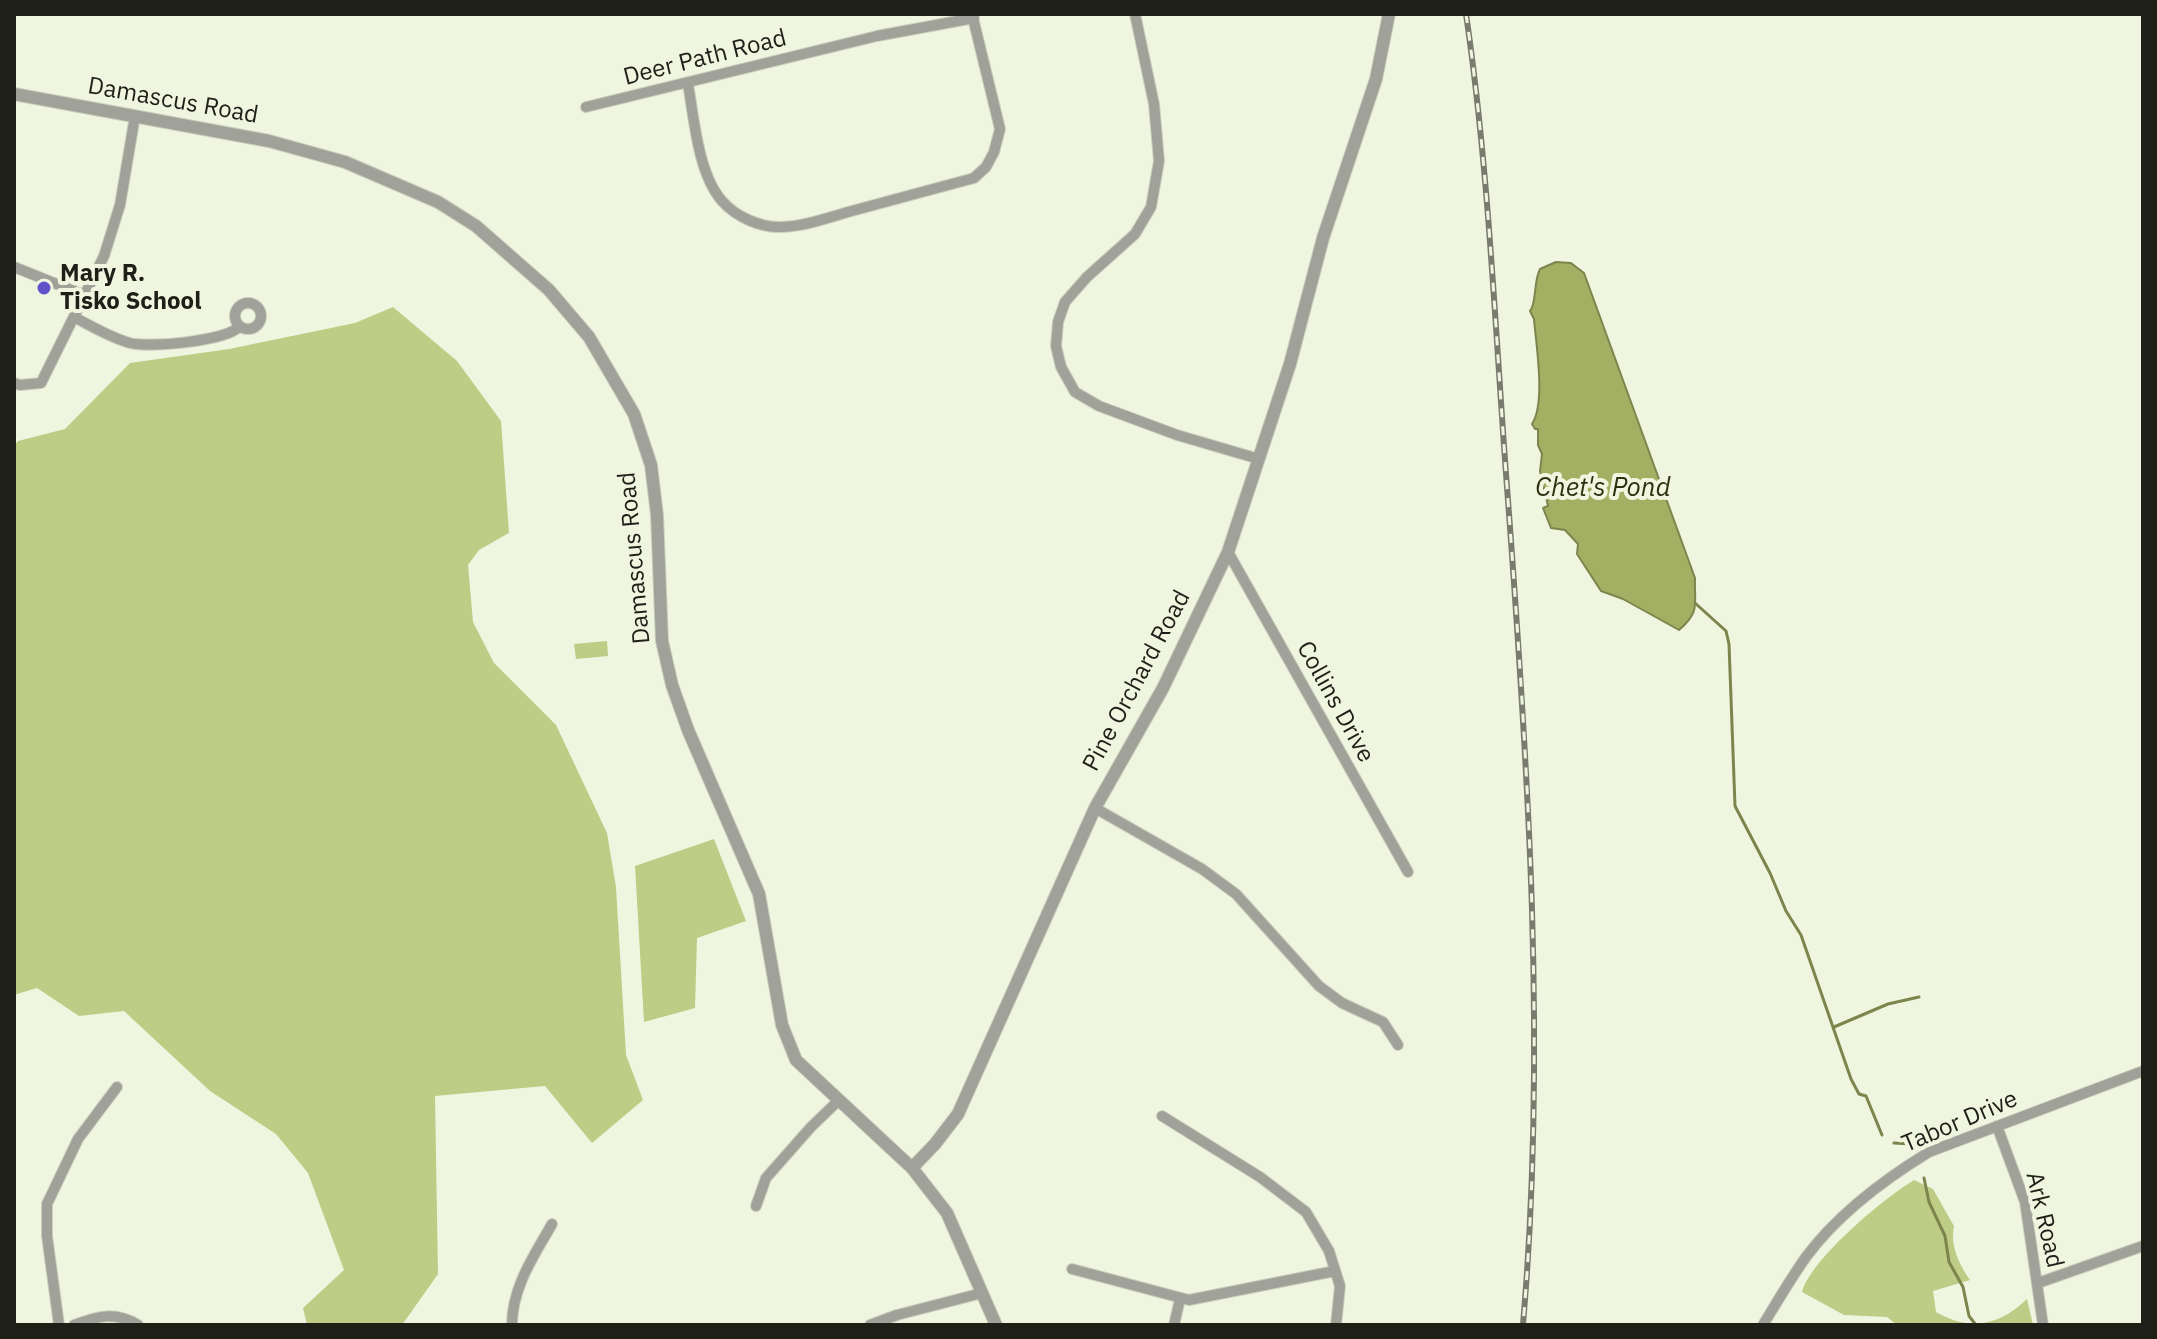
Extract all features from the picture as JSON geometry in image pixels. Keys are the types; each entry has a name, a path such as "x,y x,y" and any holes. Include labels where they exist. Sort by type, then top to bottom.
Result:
{"street":[{"path":"1135,14 1154,104 1159,161 1151,207 1135,234 1087,277 1065,302 1058,322 1056,346 1061,367 1075,392 1099,406 1177,435 1259,459"},
{"name":"Pine Orchard Road","path":"912,1168 958,1114 1095,808 1163,688 1228,552 1290,364 1323,238 1376,79 1389,14"},
{"path":"688,84 697,140 709,179 722,201 743,218 764,226 784,227 824,218 974,178 986,167 1000,129 973,16"},
{"name":"Deer Path Road","path":"586,107 877,36 973,16"},
{"name":"Damascus Road","path":"14,94 269,141 345,162 438,202 476,226 549,290 589,337 634,414 651,465 657,515 662,641 672,685 688,730 759,894 782,1025 796,1060 912,1168"},
{"path":"14,383 41,383 104,256 120,205 135,116"},
{"path":"14,267 84,295"},
{"path":"74,317 131,344 156,345 218,337 239,327"},
{"name":"Collins Drive","path":"1228,552 1408,872"},
{"path":"1095,808 1202,869 1236,894 1319,986 1342,1003 1383,1022 1398,1045"},
{"name":"Tabor Drive","path":"1763,1325 1807,1256 1853,1209 1901,1169 1929,1152 2143,1071"},
{"path":"59,1325 47,1236 47,1204 78,1139 117,1087"},
{"path":"756,1206 766,1178 838,1101"},
{"path":"1162,1116 1260,1177 1306,1212 1329,1251 1340,1286 1336,1325"},
{"name":"Ark Road","path":"1997,1126 2025,1202 2043,1325"},
{"path":"912,1168 947,1213 996,1325"},
{"path":"512,1325 512,1305 522,1279 552,1224"},
{"path":"2038,1283 2143,1246"},
{"path":"1072,1269 1189,1300 1335,1271"},
{"path":"870,1325 982,1293"},
{"path":"1174,1325 1180,1299"},
{"path":"74,1325 108,1315 125,1317 138,1325"}],"shaded area":[{"path":"393,307 457,361 501,421 509,533 479,550 468,565 473,622 494,663 556,725 607,833 616,887 626,1055 643,1100 592,1143 545,1086 435,1096 438,1274 402,1325 307,1325 303,1308 344,1270 308,1173 276,1134 210,1091 124,1011 79,1016 37,988 14,995 14,446 18,441 65,429 130,363 229,349 355,323"},
{"path":"607,641 608,656 576,659 574,644"},
{"path":"714,839 746,921 697,938 695,1008 644,1022 635,866"},
{"path":"1914,1180 1933,1189 1954,1226 1956,1254 1970,1280 1933,1291 1936,1312 1961,1322 1984,1323 2006,1315 2027,1299 2033,1325 1897,1325 1887,1317 1844,1315 1802,1292 1808,1278 1834,1247 1868,1215"}],"water":[{"name":"Chet's Pond","path":"1556,262 1571,263 1584,273 1695,578 1693,612 1679,630 1623,599 1601,591 1577,554 1578,544 1565,530 1551,528 1543,508 1548,506 1540,471 1542,454 1538,445 1538,429 1532,424 1539,388 1534,319 1530,311 1540,269"}],"waterway":[{"path":"1695,603 1726,631 1729,644 1735,806 1786,911 1801,935 1851,1079 1859,1094 1866,1096 1882,1135"},
{"path":"1834,1027 1888,1004 1919,997"},
{"path":"1894,1143 1910,1144 1916,1150"},
{"path":"1924,1178 1929,1202 1945,1236 1949,1262 1963,1287 1969,1316 1976,1325"}],"railway":[{"path":"1466,14 1491,250 1528,801 1534,1116 1523,1325"}],"place":[{"name":"Mary R. Tisko School","path":"44,288"}]}
